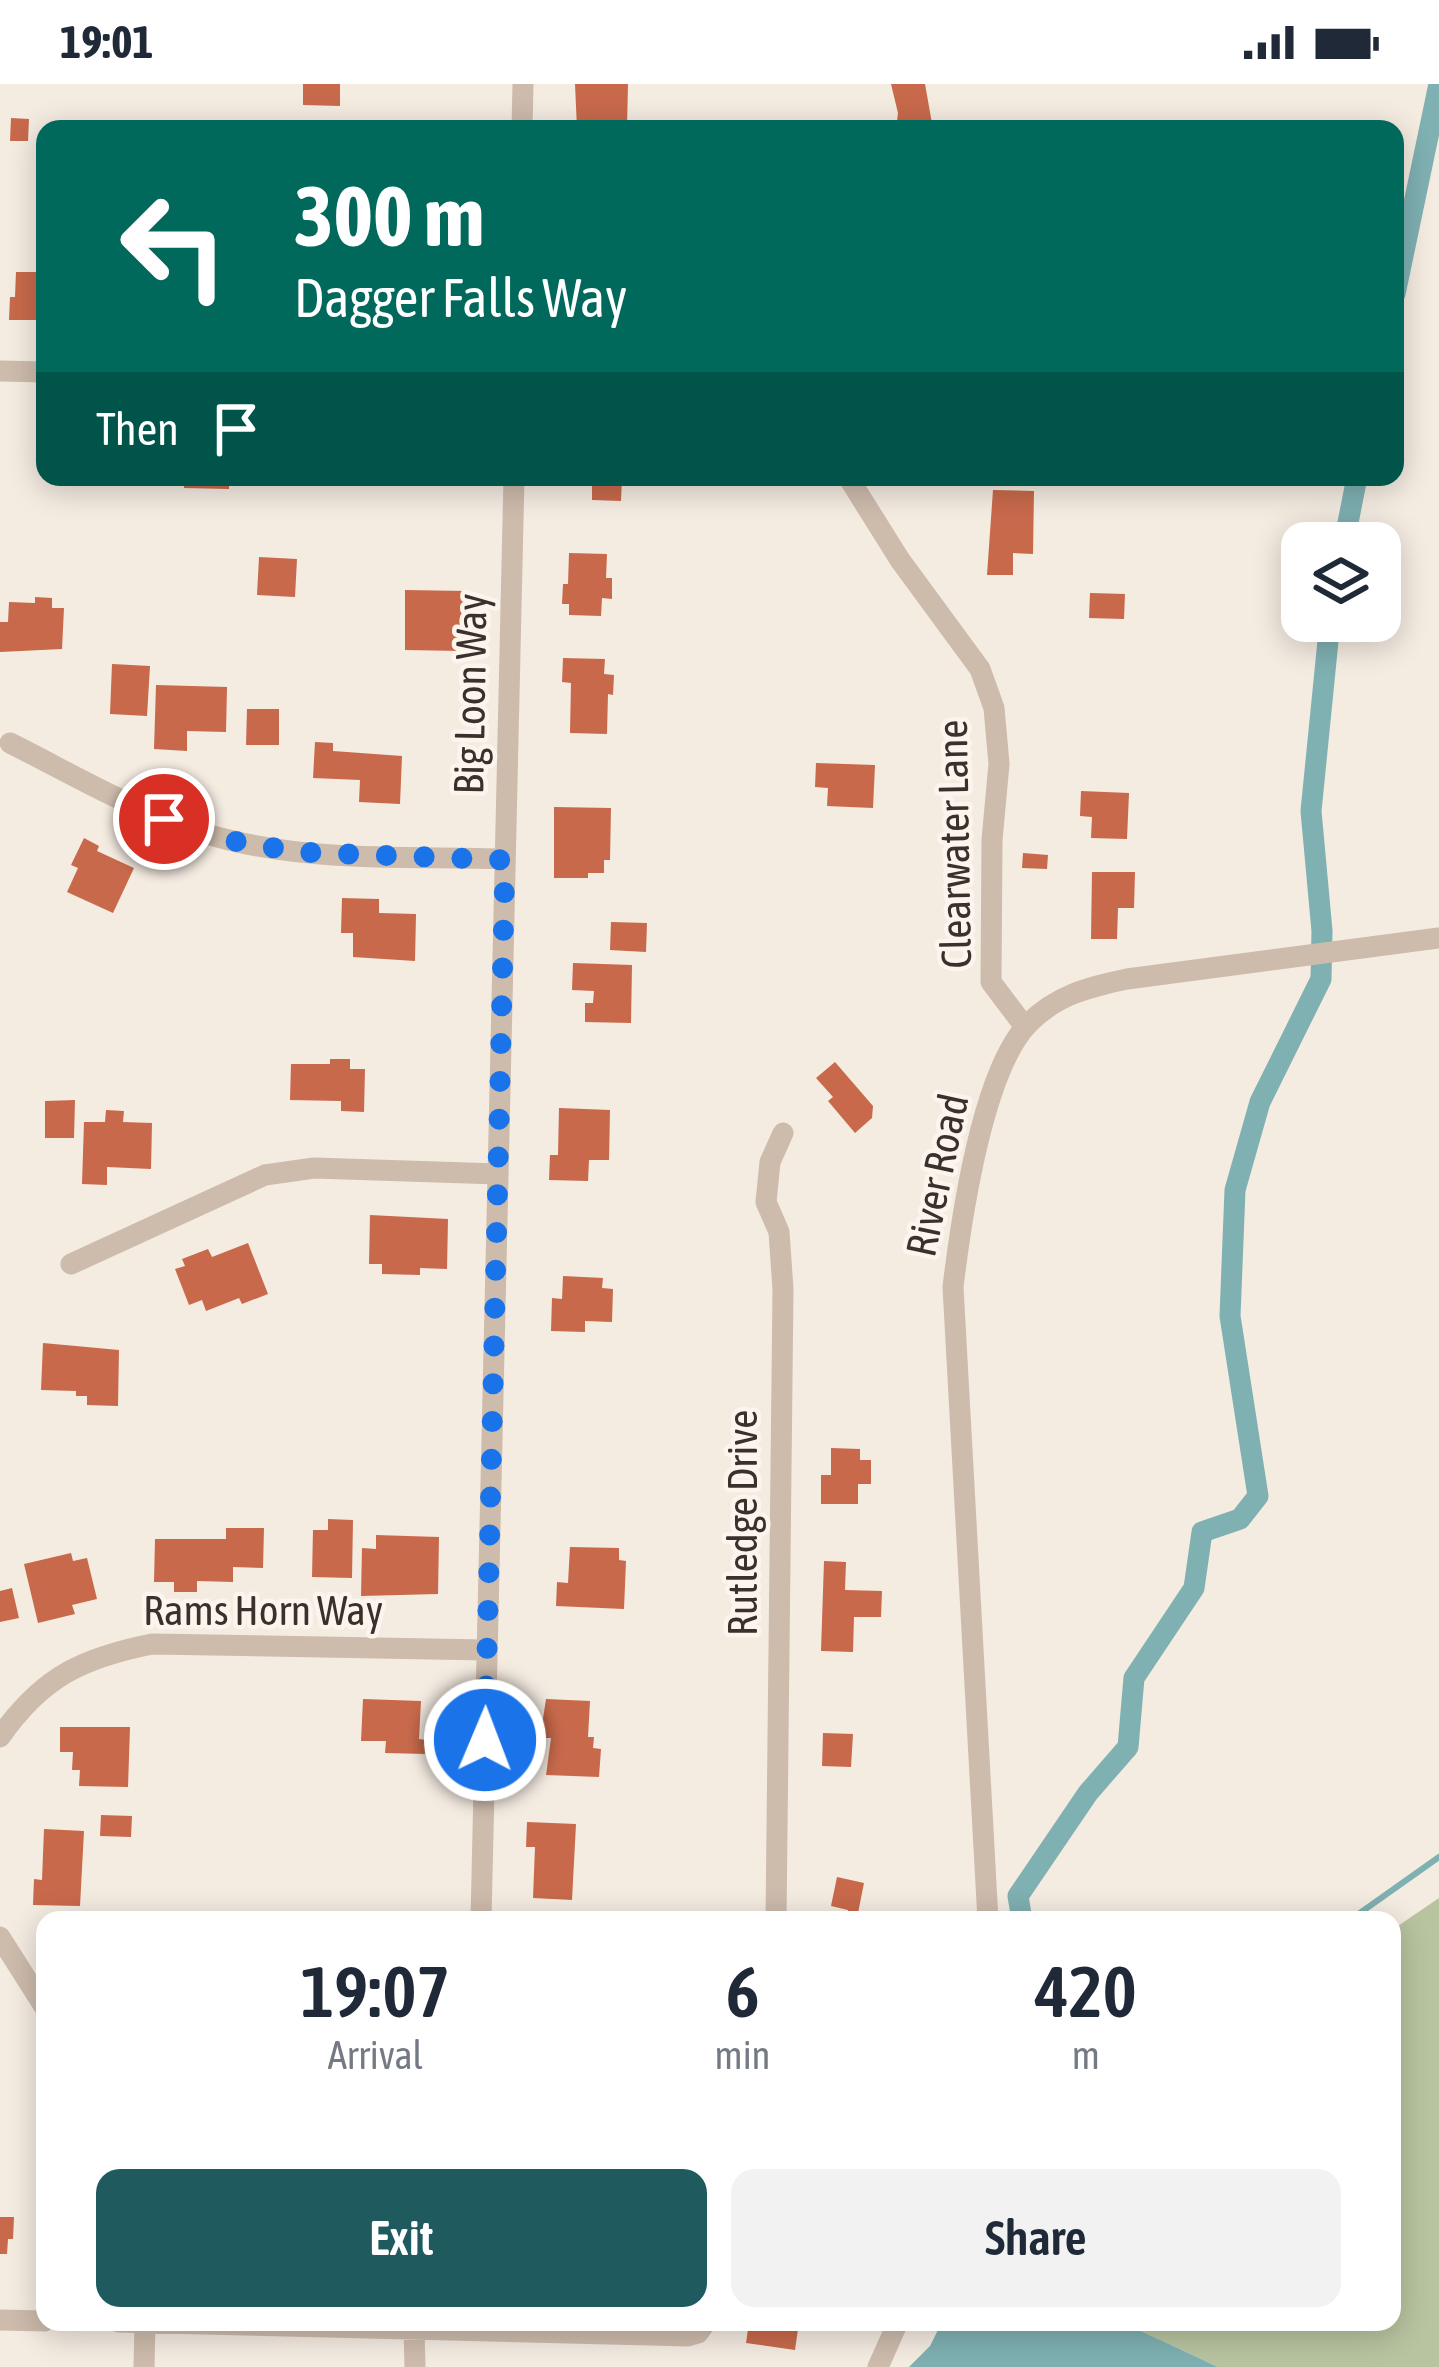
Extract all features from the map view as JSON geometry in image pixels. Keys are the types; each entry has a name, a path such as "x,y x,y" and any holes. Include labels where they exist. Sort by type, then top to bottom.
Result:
{"street":[{"path":"522,120 523,84"},
{"path":"0,371 36,372"},
{"name":"Big Loon Way","path":"481,1911 514,486"},
{"name":"Clearwater Lane","path":"854,486 900,560 980,669 994,708 999,764 992,840 991,982 1025,1027"},
{"path":"10,743 164,819 228,840 298,852 505,860"},
{"name":"River Road","path":"988,1911 953,1287 961,1220 990,1102 1010,1049 1046,1008 1078,990 1127,979 1439,938"},
{"name":"Rutledge Drive","path":"776,1911 783,1289 779,1232 766,1202 770,1162 783,1132"},
{"path":"71,1264 265,1175 314,1168 498,1174"},
{"name":"Rams Horn Way","path":"0,1737 55,1677 98,1655 152,1644 486,1650"},
{"path":"0,1937 36,1994"},
{"path":"0,2320 36,2321"},
{"path":"144,2367 145,2331"},
{"path":"414,2331 415,2367"},
{"path":"492,2331 688,2336 696,2331"},
{"path":"878,2367 894,2331"}],"green space":[{"path":"1439,1898 1439,2367 1218,2367 1141,2331 1401,2331 1401,1924"}],"water":[{"path":"938,2331 1141,2331 1218,2367 909,2367"}],"building":[{"path":"303,84 340,84 340,106 303,105"},
{"path":"575,84 628,84 627,120 577,120"},
{"path":"891,84 925,84 931,120 897,120"},
{"path":"11,118 29,119 28,141 10,141"},
{"path":"16,272 36,272 36,320 9,320 10,297 15,297"},
{"path":"184,486 229,486 229,489"},
{"path":"592,486 622,486 621,501 592,500"},
{"path":"993,490 1034,491 1033,554 1013,553 1013,575 987,575"},
{"path":"569,553 607,554 606,578 612,578 612,599 602,598 601,616 569,615 569,604 562,604"},
{"path":"259,557 297,559 295,597 257,595"},
{"path":"405,590 466,591 462,651 405,650"},
{"path":"1090,593 1125,594 1124,619 1089,618"},
{"path":"35,597 52,598 52,608 64,608 62,649 0,652 0,622 8,622 9,602 35,603"},
{"path":"563,658 605,659 604,674 614,675 613,695 608,694 607,734 570,733 571,683 562,682"},
{"path":"112,664 150,666 147,716 110,714"},
{"path":"156,685 227,687 226,732 187,731 187,751 154,749"},
{"path":"247,709 279,709 279,745 246,745"},
{"path":"315,742 333,743 333,751 402,756 400,804 359,802 360,780 313,778"},
{"path":"816,763 875,765 873,808 827,806 828,788 815,787"},
{"path":"1081,791 1129,793 1127,839 1091,838 1092,817 1080,816"},
{"path":"554,807 611,808 610,860 604,860 604,873 554,878"},
{"path":"84,838 99,846 97,851 134,868 113,913 67,892 78,868 71,865"},
{"path":"1023,853 1048,855 1047,869 1022,868"},
{"path":"1092,872 1135,872 1134,908 1118,908 1117,939 1091,939"},
{"path":"342,898 379,899 379,913 416,914 415,961 353,957 353,933 341,933"},
{"path":"611,922 647,923 646,952 610,950"},
{"path":"573,963 632,965 631,1023 585,1022 585,1003 593,1003 594,991 572,990"},
{"path":"330,1059 350,1059 350,1069 365,1069 364,1112 341,1111 341,1101 290,1100 291,1064 330,1064"},
{"path":"835,1062 873,1106 872,1118 855,1133 816,1078"},
{"path":"75,1100 74,1138 45,1138 45,1101"},
{"path":"559,1108 610,1110 609,1160 589,1160 588,1181 549,1180 550,1155 558,1155"},
{"path":"106,1110 124,1111 123,1122 152,1123 151,1169 107,1167 107,1185 82,1184 84,1122 105,1122"},
{"path":"370,1215 448,1219 447,1269 420,1268 420,1275 382,1274 382,1264 369,1264"},
{"path":"248,1243 268,1294 242,1304 239,1298 206,1311 202,1300 189,1305 175,1269 185,1266 182,1259 208,1249 212,1257"},
{"path":"563,1276 603,1278 602,1288 613,1289 612,1322 585,1321 585,1332 551,1331 552,1298 562,1299"},
{"path":"43,1343 119,1350 118,1406 87,1405 87,1396 76,1396 76,1391 41,1390"},
{"path":"831,1448 860,1449 860,1460 871,1460 871,1484 858,1484 858,1504 821,1504 821,1475 831,1475"},
{"path":"328,1519 353,1520 352,1578 312,1577 313,1530 328,1530"},
{"path":"226,1528 264,1528 263,1568 233,1567 233,1582 197,1581 197,1592 174,1592 174,1582 154,1582 155,1539 226,1539"},
{"path":"376,1535 439,1537 438,1594 361,1596 362,1548 376,1549"},
{"path":"570,1547 619,1548 619,1560 626,1561 624,1609 556,1606 557,1582 568,1583"},
{"path":"71,1553 73,1561 87,1558 97,1599 72,1605 75,1614 38,1623 24,1564"},
{"path":"824,1561 846,1562 845,1590 882,1591 881,1617 854,1617 853,1652 821,1651"},
{"path":"12,1588 19,1618 0,1622 0,1591"},
{"path":"363,1699 421,1701 419,1739 426,1740 425,1754 385,1753 386,1741 361,1741"},
{"path":"546,1699 590,1701 588,1737 594,1737 593,1748 601,1749 599,1777 546,1775 551,1738 540,1738"},
{"path":"60,1727 130,1727 128,1787 79,1786 80,1770 72,1770 73,1752 60,1752"},
{"path":"823,1733 853,1734 851,1767 822,1766"},
{"path":"101,1815 132,1816 131,1837 100,1836"},
{"path":"527,1822 576,1824 572,1900 533,1898 535,1847 526,1847"},
{"path":"44,1829 84,1831 80,1906 33,1905 34,1879 42,1880"},
{"path":"837,1877 864,1883 858,1911 831,1906"},
{"path":"0,2217 14,2217 7,2254 0,2254"},
{"path":"748,2331 798,2331 795,2350 746,2343"}],"waterway":[{"path":"1404,251 1439,84"},
{"path":"1348,522 1355,486"},
{"path":"1020,1911 1018,1896 1088,1793 1128,1747 1134,1678 1194,1588 1202,1532 1240,1519 1258,1496 1230,1316 1235,1190 1260,1102 1321,979 1322,931 1311,811 1328,642"},
{"path":"1363,1911 1439,1857"}],"route":[{"path":"164,819 228,840 298,852 505,860 485,1740"}]}
